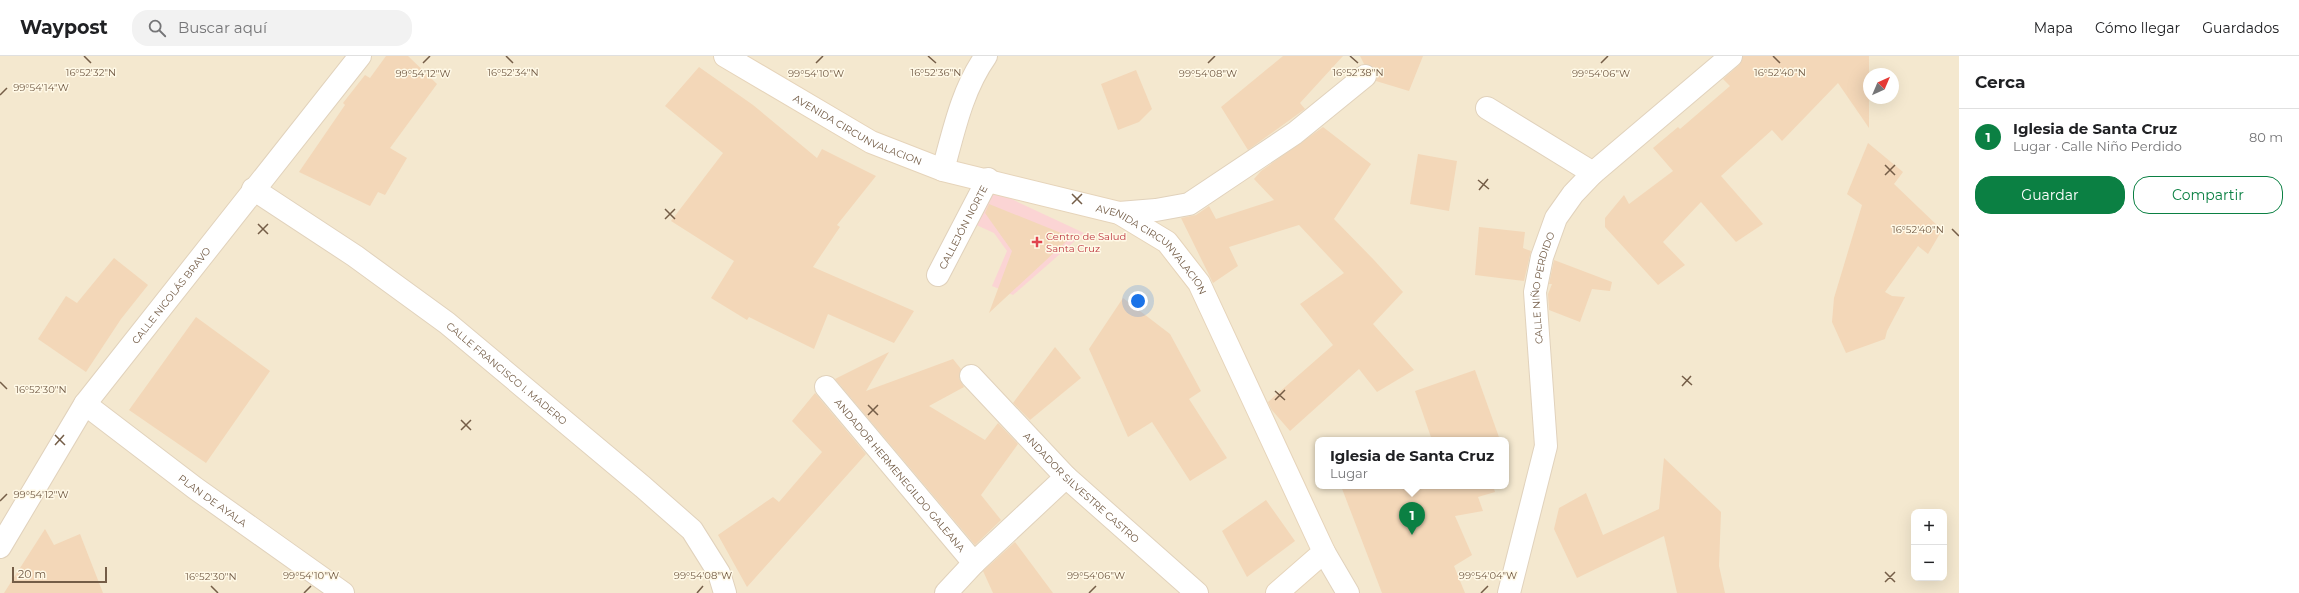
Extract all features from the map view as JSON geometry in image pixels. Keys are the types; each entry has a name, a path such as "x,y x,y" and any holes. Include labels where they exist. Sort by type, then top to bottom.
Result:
{"street":[{"name":"CALLE NICOLÁS BRAVO","path":"0,548 85,404 253,189 360,56"},
{"name":"AVENIDA CIRCUNVALACION","path":"725,56 871,142 943,170 988,179 1119,213 1167,242 1200,283 1324,552"},
{"path":"943,170 960,105 977,68 986,56"},
{"name":"CALLE NIÑO PERDIDO","path":"1509,593 1546,446 1536,292 1542,257 1556,218 1573,194 1593,173 1731,56"},
{"path":"1119,213 1156,210 1189,204 1295,133 1365,76"},
{"path":"1487,108 1593,173"},
{"name":"CALLEJÓN NORTE","path":"938,275 988,179"},
{"name":"CALLE FRANCISCO I. MADERO","path":"253,189 355,256 448,323 648,492 692,530 720,573 725,593"},
{"name":"ANDADOR SILVESTRE CASTRO","path":"971,376 1066,477 1198,593"},
{"name":"ANDADOR HERMENEGILDO GALEANA","path":"826,387 974,563"},
{"name":"PLAN DE AYALA","path":"85,404 202,493 343,593"},
{"path":"946,593 974,563 1066,477"},
{"path":"1277,593 1324,552 1348,593"}],"shaded area":[{"path":"0,56 1959,56 1959,593 0,593"},
{"name":"Centro de Salud Santa Cruz","path":"990,189 1084,233 1013,295 992,286 1007,251 994,233 974,224"}],"building":[{"path":"386,56 408,56 437,84 390,148 407,158 385,195 378,192 370,206 299,172 345,105 343,103 365,75 370,78"},
{"path":"1283,56 1343,56 1300,103 1305,109 1248,150 1221,107"},
{"path":"1360,56 1423,56 1409,91 1376,81 1377,74 1375,68 1364,64"},
{"path":"1743,56 1869,56 1869,68 1863,68 1863,104 1869,104 1869,128 1838,83 1782,141 1772,130 1721,176 1763,224 1736,242 1701,202 1663,242 1685,265 1658,285 1605,227 1605,218 1624,195 1629,204 1673,171 1653,148 1678,127 1680,129 1730,86 1723,79 1739,65"},
{"path":"699,67 753,105 817,158 822,149 876,176 837,225 840,227 813,267 914,311 894,343 828,314 814,349 749,317 747,320 711,298 734,261 671,221 723,153 665,106"},
{"path":"1136,70 1152,109 1139,122 1118,130 1101,84"},
{"path":"1323,127 1371,164 1334,219 1403,292 1373,324 1414,370 1377,392 1359,369 1290,431 1271,409 1268,402 1333,345 1300,304 1344,273 1299,225 1229,247 1238,266 1213,283 1181,218 1196,215 1209,206 1216,219 1274,200 1254,179 1261,171"},
{"path":"1868,143 1903,172 1894,184 1942,230 1928,254 1918,246 1885,292 1892,296 1905,297 1887,331 1885,339 1846,353 1832,322 1834,298 1862,205 1847,194"},
{"path":"1418,154 1457,161 1449,211 1410,204"},
{"name":"Centro de Salud Santa Cruz","path":"989,204 1071,237 989,313 1012,251 985,213"},
{"path":"1479,227 1525,232 1523,248 1531,251 1524,281 1475,275"},
{"path":"114,258 148,285 121,319 86,372 38,339 66,296 77,303"},
{"path":"1554,260 1612,282 1610,291 1592,289 1580,322 1549,310 1548,294 1552,284 1549,284"},
{"path":"1123,298 1170,334 1201,391 1189,399 1227,458 1190,481 1152,422 1128,437 1089,349"},
{"path":"196,317 270,371 206,463 129,410"},
{"path":"1055,347 1081,378 1030,420 1013,403"},
{"path":"889,352 866,391 953,359 961,369 959,378 964,387 929,406 985,440 998,423 1018,444 981,495 1001,520 975,545 835,379"},
{"path":"1475,370 1499,437 1431,437 1415,391"},
{"path":"815,393 866,454 747,587 718,535 773,497 779,502 822,452 792,421"},
{"path":"1664,458 1721,512 1719,566 1725,593 1677,593 1664,536 1577,578 1554,529 1559,508 1586,493 1603,535 1659,509"},
{"path":"1342,489 1494,489 1495,492 1478,497 1483,511 1455,516 1472,555 1454,566 1465,593 1382,593"},
{"path":"1266,500 1295,541 1247,577 1222,531"},
{"path":"45,529 54,545 80,534 103,593 4,593"},
{"path":"1015,542 1053,593 993,593 983,571"}],"place":[{"name":"Centro de Salud Santa Cruz","path":"1037,242"},
{"name":"Iglesia de Santa Cruz","path":"1412,535"}]}
